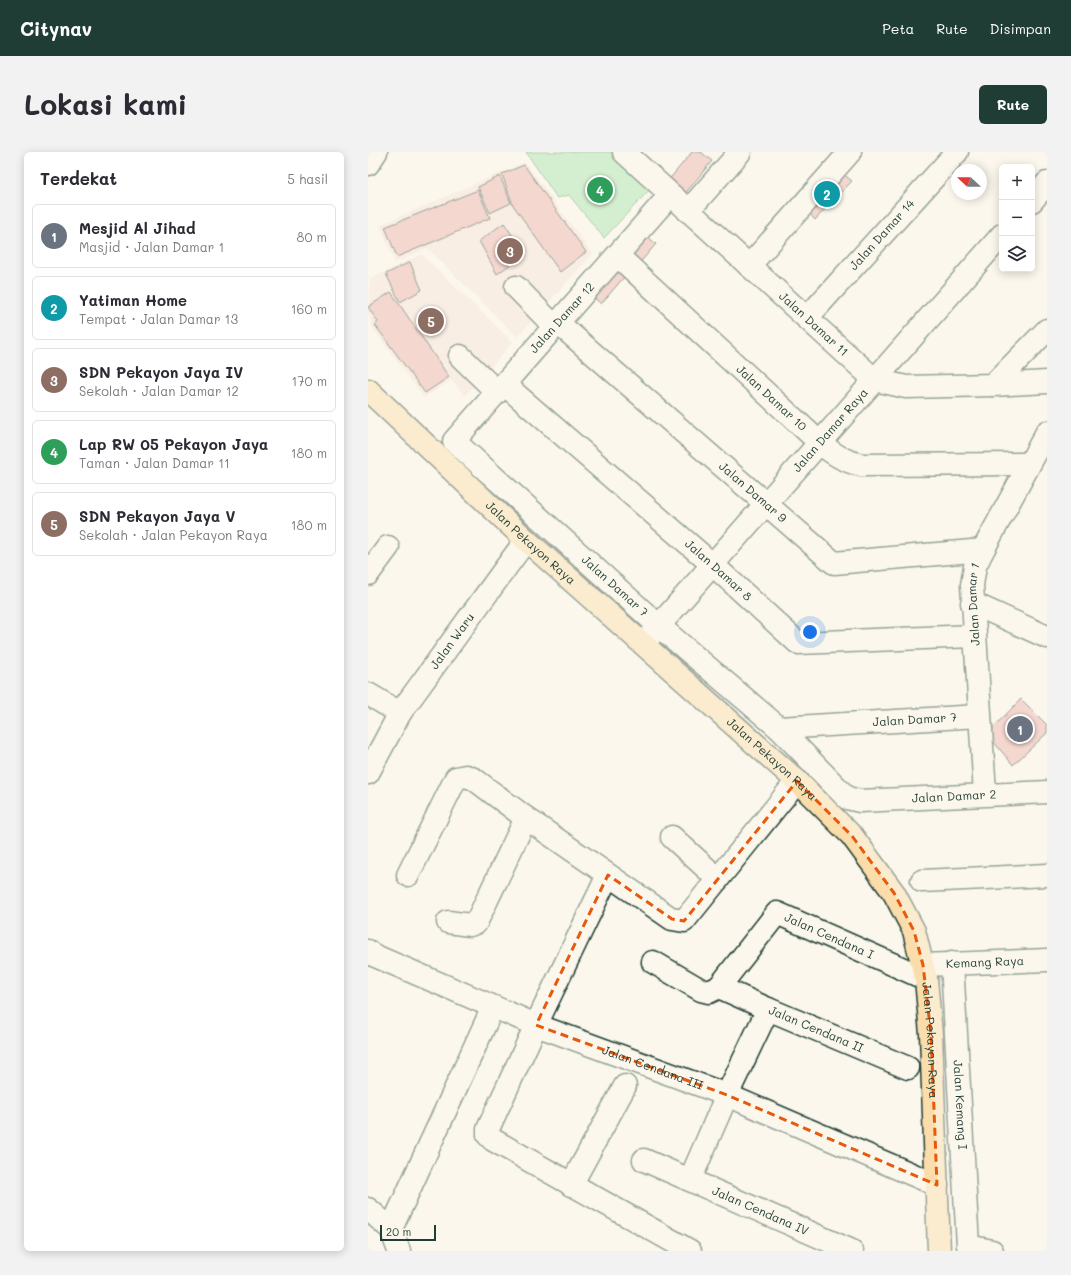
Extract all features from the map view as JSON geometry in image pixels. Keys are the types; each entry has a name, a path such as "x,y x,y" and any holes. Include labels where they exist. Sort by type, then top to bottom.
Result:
{"main road":[{"name":"Jalan Pekayon Raya","path":"368,390 526,540 642,645 797,781 852,836 894,893 914,932 924,972 931,1034 939,1251"}],"street":[{"path":"368,164 376,152"},
{"name":"Jalan Damar 11","path":"624,152 875,380 906,387 1047,382"},
{"path":"688,211 740,152"},
{"path":"749,266 850,152"},
{"name":"Jalan Damar 14","path":"807,318 957,152"},
{"path":"1033,200 1047,184"},
{"name":"Jalan Damar 12","path":"454,441 670,195"},
{"name":"Jalan Damar Raya","path":"642,645 1001,236"},
{"name":"Jalan Damar 10","path":"618,256 820,443 834,455 847,462 861,465 1029,464"},
{"name":"Jalan Damar 9","path":"516,287 557,325 834,563 983,550"},
{"path":"993,385 1047,330"},
{"name":"Jalan Damar 8","path":"460,356 713,565 798,643 974,636"},
{"name":"Jalan Damar 1","path":"985,794 972,603 972,585 975,566 1047,432"},
{"name":"Jalan Damar 7","path":"454,441 659,626 779,728 848,798 860,801"},
{"name":"Jalan Waru","path":"368,773 400,713 526,540"},
{"path":"368,574 388,547"},
{"path":"972,603 1047,637"},
{"path":"368,694 400,713"},
{"name":"Jalan Damar 7","path":"779,728 979,716"},
{"path":"408,875 456,778 466,776 474,779 526,818 672,919 684,921 797,781"},
{"name":"Jalan Damar 2","path":"860,801 1047,792"},
{"path":"448,922 470,925 476,923 526,818"},
{"path":"672,837 718,879"},
{"path":"608,875 536,1025 488,1129 488,1135 492,1140 690,1251"},
{"path":"922,881 1047,875"},
{"name":"Jalan Cendana I","path":"719,987 777,913 924,972"},
{"name":"Jalan Cendana III","path":"368,951 380,958 536,1025 727,1095 937,1185"},
{"name":"Kemang Raya","path":"924,972 952,963 1047,960"},
{"path":"653,962 701,990 709,992 719,987 768,1009"},
{"name":"Jalan Kemang I","path":"952,963 968,1246 992,1251"},
{"path":"391,1229 493,1007"},
{"name":"Jalan Cendana II","path":"727,1095 768,1009 908,1068"},
{"path":"571,1185 625,1086"},
{"path":"690,1180 727,1095"},
{"name":"Jalan Cendana IV","path":"644,1160 852,1251"},
{"path":"368,1209 391,1229 399,1251"}],"highlighted area":[{"path":"797,781 852,836 894,893 914,931 923,965 931,1034 937,1185 727,1095 536,1025 608,875 672,919 684,921"}],"shaded area":[{"path":"525,162 593,254 517,337 427,248 395,263 380,225"},
{"path":"421,254 513,342 465,396 451,380 424,398 373,329 368,313 370,279"}],"green space":[{"path":"526,152 619,152 653,186 604,238 569,195 557,198"}],"building":[{"path":"692,152 701,152 712,161 683,196 667,182"},
{"path":"524,165 586,252 560,272 513,205 502,174"},
{"path":"837,169 852,181 815,220 803,206"},
{"path":"500,176 511,203 490,213 478,187"},
{"path":"478,190 490,218 397,257 385,227"},
{"path":"504,223 525,254 497,274 479,241"},
{"path":"643,232 656,244 637,266 624,253"},
{"path":"410,262 422,290 400,302 386,274"},
{"path":"614,266 625,276 601,304 590,294"},
{"path":"391,292 449,377 425,393 375,325 378,322 368,307"},
{"path":"1021,699 1047,725 1047,733 1013,765 987,734"}],"place":[{"name":"Lap RW 05 Pekayon Jaya","path":"600,190"},
{"name":"Yatiman Home","path":"827,194"},
{"name":"SDN Pekayon Jaya IV","path":"510,251"},
{"name":"SDN Pekayon Jaya V","path":"431,321"},
{"name":"Mesjid Al Jihad","path":"1020,729"}]}
